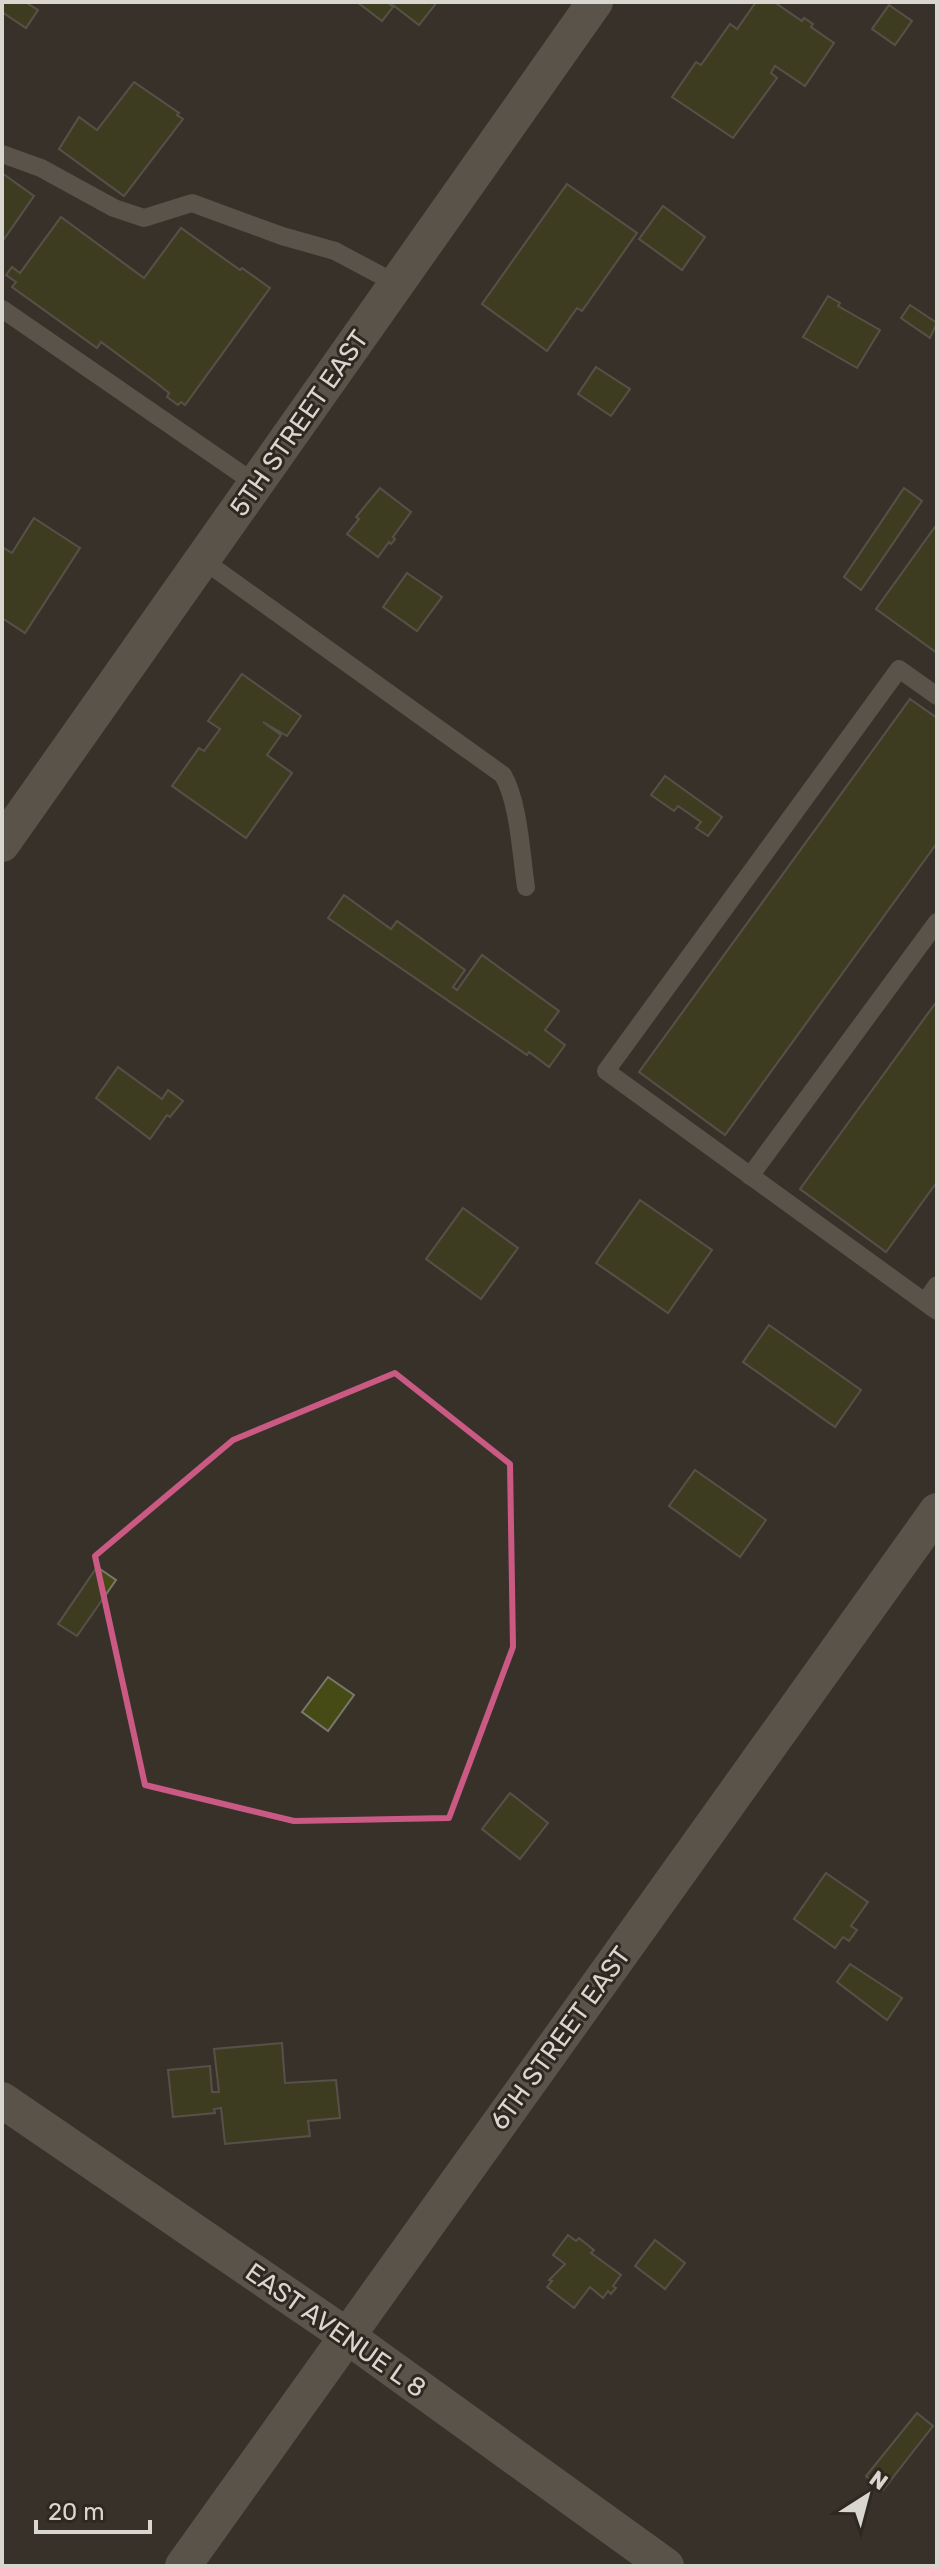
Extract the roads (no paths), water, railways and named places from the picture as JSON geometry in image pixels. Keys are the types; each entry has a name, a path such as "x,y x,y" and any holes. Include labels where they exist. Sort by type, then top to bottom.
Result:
{"street":[{"name":"5TH STREET EAST","path":"2,844 595,2"},
{"name":"6TH STREET EAST","path":"183,2566 937,1511"},
{"name":"EAST AVENUE L 8","path":"2,2100 347,2336 666,2566"}],"lane":[{"path":"2,154 41,168 114,208 144,218 192,203 282,236 335,251 397,284"},
{"path":"2,309 256,484"},
{"path":"203,560 503,775 515,816 526,887"},
{"path":"937,696 899,669 606,1071 931,1307 937,1285"},
{"path":"750,1176 937,922"}]}
